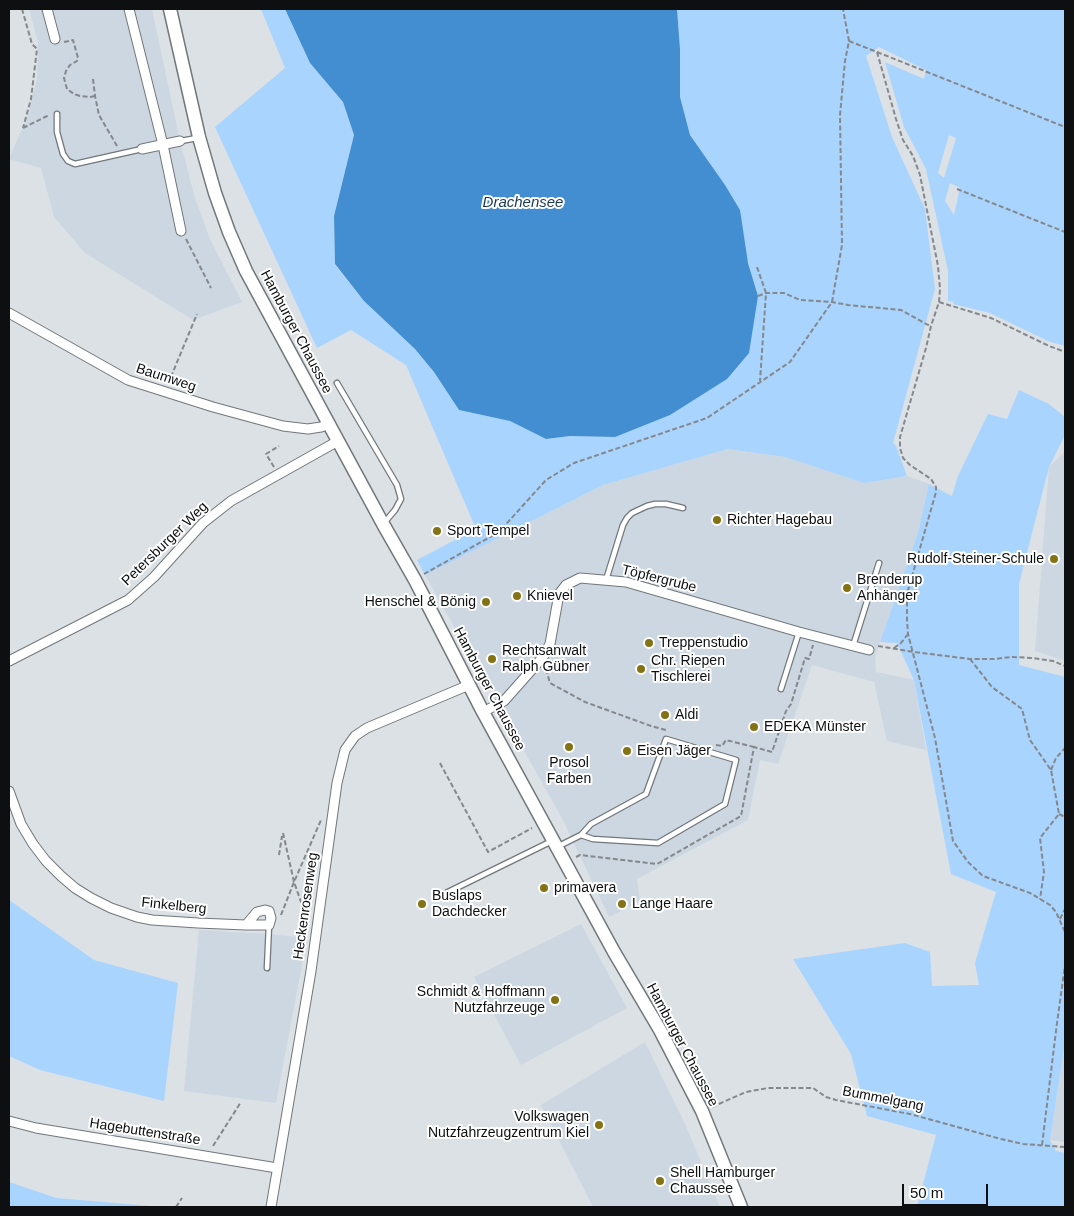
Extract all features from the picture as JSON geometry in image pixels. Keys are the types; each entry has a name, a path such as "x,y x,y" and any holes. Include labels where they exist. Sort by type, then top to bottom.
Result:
{"main road":[{"name":"Hamburger Chaussee","path":"170,9 199,137 215,193 246,271 414,580 483,712 614,952 660,1030 702,1112 741,1207"}],"street":[{"path":"47,9 55,39"},
{"path":"128,9 181,231"},
{"path":"142,150 180,141"},
{"name":"Baumweg","path":"9,313 128,380 213,407 284,426 308,429 329,424"},
{"name":"Petersburger Weg","path":"9,661 128,600 154,577 203,523 231,502 338,441"},
{"name":"Töpfergrube","path":"483,712 504,701 543,657 550,644 559,594 566,585 580,578 626,582 798,632 869,650"},
{"name":"Heckenrosenweg","path":"271,1207 316,934 337,783 345,750 355,736 367,728 469,685"},
{"name":"Finkelberg","path":"9,791 21,824 32,844 61,876 91,898 111,908 152,920 269,925"},
{"path":"246,924 257,912 265,910 269,911 271,918 269,925"},
{"name":"Hagebuttenstraße","path":"9,1121 36,1128 277,1168"}],"lane":[{"path":"57,114 57,132 63,154 68,161 75,164 142,150"},
{"path":"180,141 199,137"},
{"path":"337,383 397,485 401,499 395,510 383,524"},
{"path":"606,580 623,525 632,513 655,504 666,504 683,508"},
{"path":"853,646 879,563"},
{"path":"781,689 798,632"},
{"path":"446,894 555,844 581,835 591,824 646,794 666,739 736,760 724,804 658,843 593,839 581,835"},
{"path":"267,968 269,925"}],"path":[{"path":"22,9 32,44 37,49 31,99 23,128 45,117 57,114"},
{"path":"414,580 499,532 546,480 574,463 707,418 790,362 832,302 842,244 840,115 845,61 849,41 843,9"},
{"path":"64,42 73,40 78,58 66,71 64,78 67,88 74,94 85,97 95,96"},
{"path":"849,41 1065,127"},
{"path":"877,52 900,133 913,156 920,175 938,266 940,289 939,302 930,326 926,348 900,437 900,448 903,458 931,479 936,487 907,594 908,634 935,738 953,842 968,862 983,876 1030,894 1050,905 1060,919 1065,932"},
{"path":"60,79 64,78"},
{"path":"93,79 100,116 119,148 120,154"},
{"path":"957,189 1065,232"},
{"path":"181,231 211,288"},
{"path":"757,267 766,293 760,382"},
{"path":"758,296 766,293 784,293 800,300 901,310 930,326"},
{"path":"939,302 991,318 1065,352"},
{"path":"164,392 197,314"},
{"path":"278,475 266,454 279,446"},
{"path":"894,648 908,634"},
{"path":"713,744 722,746 726,740 772,752 786,711 791,704 805,658 809,659 816,636"},
{"path":"869,650 877,651 879,646 970,659 1032,658 1053,661 1065,666"},
{"path":"970,659 992,687 1022,708 1030,740 1051,770 1059,814 1040,838 1044,872 1040,899"},
{"path":"539,661 547,670 550,683 557,687 585,702 668,731"},
{"path":"566,863 580,855 657,864 741,816 754,747"},
{"path":"1051,770 1056,758 1065,748"},
{"path":"440,763 488,852 543,822"},
{"path":"466,811 470,809"},
{"path":"1059,814 1065,817"},
{"path":"269,925 277,926 321,819"},
{"path":"279,856 283,833 294,882 308,921 316,934"},
{"path":"1060,919 1065,909"},
{"path":"1042,1145 1065,965"},
{"name":"Bummelgang","path":"702,1112 746,1092 768,1088 813,1088 826,1097 836,1100 910,1114 1023,1144 1065,1147"},
{"path":"206,1156 241,1102"},
{"path":"176,1207 182,1198"}],"shaded area":[{"path":"29,9 152,9 180,141 195,198 210,239 242,302 193,320 85,253 54,217 41,168 9,159 28,115 37,79 38,42"},
{"path":"261,9 285,9 310,63 343,102 354,135 334,216 335,265 364,301 415,349 434,372 459,410 510,421 546,439 570,436 615,437 758,296 725,185 690,135 680,97 680,49 677,9 1065,9 1065,346 1048,341 990,313 953,304 954,302 948,301 948,271 926,169 904,127 885,62 924,79 926,70 879,47 866,56 892,137 925,209 935,289 893,443 896,446 907,476 864,483 785,457 728,449 603,485 425,575 417,560 476,529 406,365 351,330 317,348 215,127 285,68","holes":["949,135 956,138 944,178 938,173","950,183 960,188 954,215 945,201"]},
{"path":"1019,390 1049,404 1065,417 1065,435 1049,467 1019,584 1019,665 1065,677 1065,1042 1050,1140 1056,1151 1065,1153 1065,1207 917,1207 936,1135 867,1116 851,1054 793,959 905,943 930,952 932,986 979,985 975,963 996,892 951,874 914,680 897,643 880,642 918,533 929,484 952,496 958,476 988,414 1007,419"},
{"path":"728,449 785,457 864,483 907,476 929,484 918,533 875,656 876,672 914,680 926,750 887,741 874,682 812,665 778,764 760,760 748,820 637,879 640,901 609,917 563,820 425,575 603,485"},
{"name":"Rudolf-Steiner-Schule","path":"1065,451 1065,661 1035,651 1049,467"},
{"path":"9,900 94,960 178,983 164,1101 40,1070 9,1056"},
{"path":"581,924 627,1008 521,1065 474,977"},
{"path":"199,930 307,938 276,1103 184,1091"},
{"path":"645,1042 685,1124 720,1207 593,1207 541,1105"},
{"path":"1065,1042 1065,1142 1050,1140"},
{"path":"9,1182 56,1198 162,1207 9,1207"}],"water":[{"name":"Drachensee","path":"285,9 677,9 680,49 680,97 690,135 740,210 748,263 758,296 749,353 727,379 670,415 615,437 570,436 546,439 510,421 459,410 434,372 415,349 364,301 335,264 334,216 354,135 343,102 310,63"}],"place":[{"name":"Richter Hagebau","path":"717,520"},
{"name":"Sport Tempel","path":"437,531"},
{"name":"Rudolf-Steiner-Schule","path":"1054,559"},
{"name":"Brenderup Anhänger","path":"847,588"},
{"name":"Knievel","path":"517,596"},
{"name":"Henschel & Bönig","path":"486,602"},
{"name":"Treppenstudio","path":"649,643"},
{"name":"Rechtsanwalt Ralph Gübner","path":"492,659"},
{"name":"Chr. Riepen Tischlerei","path":"641,669"},
{"name":"Aldi","path":"665,715"},
{"name":"EDEKA Münster","path":"754,727"},
{"name":"Prosol Farben","path":"569,747"},
{"name":"Eisen Jäger","path":"627,751"},
{"name":"primavera","path":"544,888"},
{"name":"Buslaps Dachdecker","path":"422,904"},
{"name":"Lange Haare","path":"622,904"},
{"name":"Schmidt & Hoffmann Nutzfahrzeuge","path":"555,1000"},
{"name":"Volkswagen Nutzfahrzeugzentrum Kiel","path":"599,1125"},
{"name":"Shell Hamburger Chaussee","path":"660,1181"}]}
